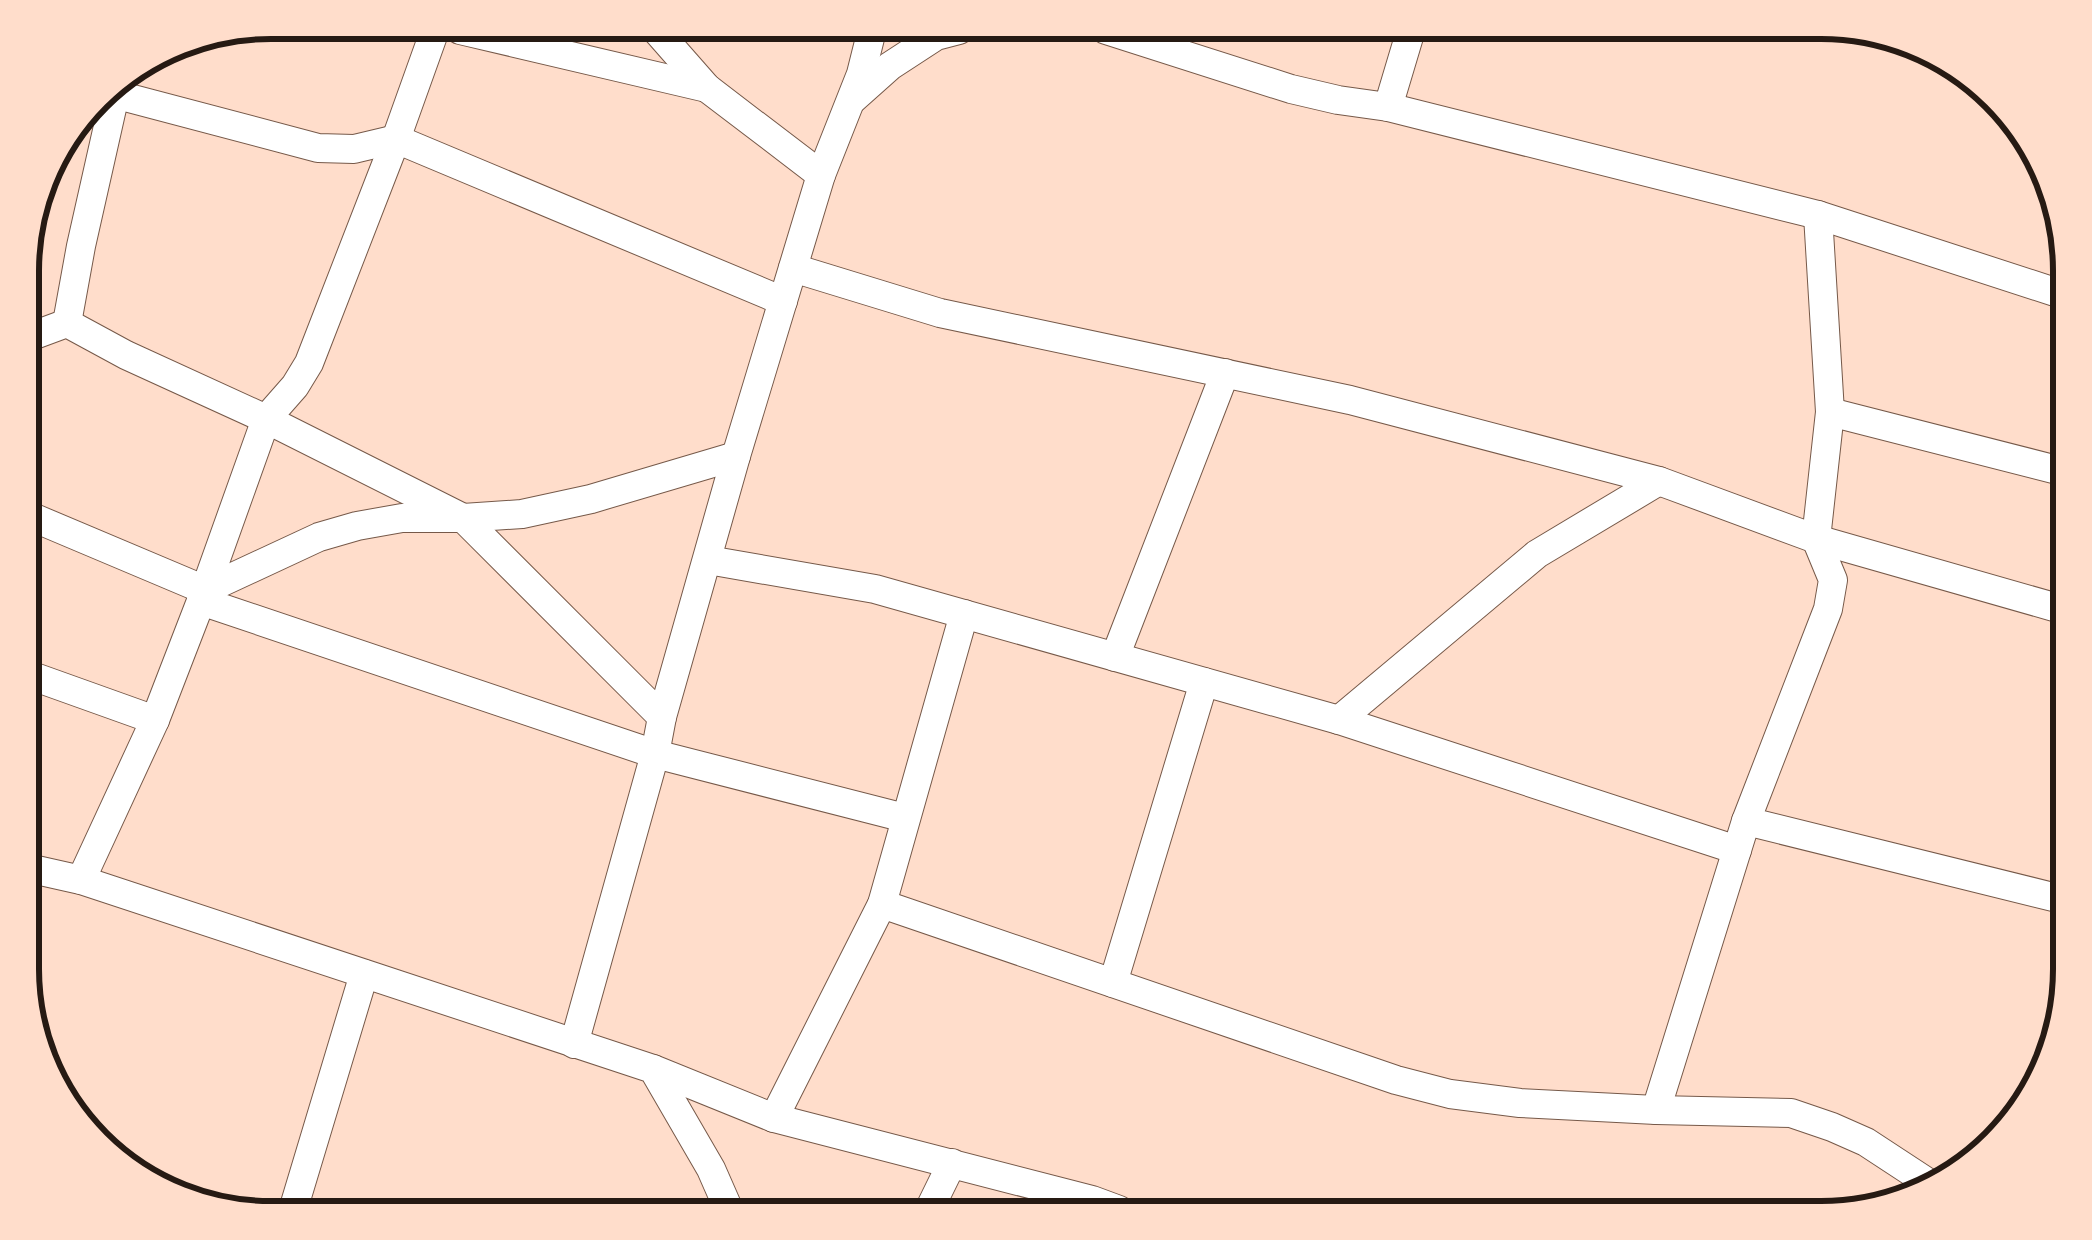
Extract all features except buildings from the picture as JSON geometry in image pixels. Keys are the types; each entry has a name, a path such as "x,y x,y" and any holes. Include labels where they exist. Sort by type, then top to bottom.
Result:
{"street":[{"path":"81,880 155,720 203,596 266,420 295,386 309,362 396,139 432,39"},
{"path":"498,39 707,88"},
{"path":"664,39 707,88 821,175"},
{"path":"574,1044 655,754 662,717 736,456 821,175 861,74 870,39"},
{"path":"850,102 890,66 931,39"},
{"path":"1134,39 1290,89 1338,100 1388,107 1818,215 2053,291"},
{"path":"1388,107 1408,39"},
{"path":"119,95 318,148 354,149 396,139 783,301"},
{"path":"67,323 111,103"},
{"path":"1656,1110 1746,821 1828,609 1833,580 1816,539 1830,412 1818,215"},
{"path":"793,268 940,313 1350,400 1659,481 1816,539 2053,606"},
{"path":"39,333 67,323 126,355 266,420 463,518 662,717"},
{"path":"1115,657 1225,373"},
{"path":"1830,412 2053,469"},
{"path":"203,596 319,537 357,526 402,518 463,518 522,514 591,499 736,456"},
{"path":"1339,720 1538,554 1659,481"},
{"path":"39,520 203,596 655,754 905,818"},
{"path":"708,560 874,589 964,614 1339,720 1737,850"},
{"path":"774,1118 882,904 964,614"},
{"path":"39,679 155,720"},
{"path":"1112,983 1204,682"},
{"path":"1746,821 2053,896"},
{"path":"39,871 81,880 653,1069 774,1118 1095,1201"},
{"path":"882,904 1396,1080 1450,1094 1520,1103 1656,1110 1791,1113 1832,1127 1866,1142 1921,1178"},
{"path":"296,1201 364,974"},
{"path":"653,1069 710,1169 725,1201"},
{"path":"933,1201 952,1163"}]}
